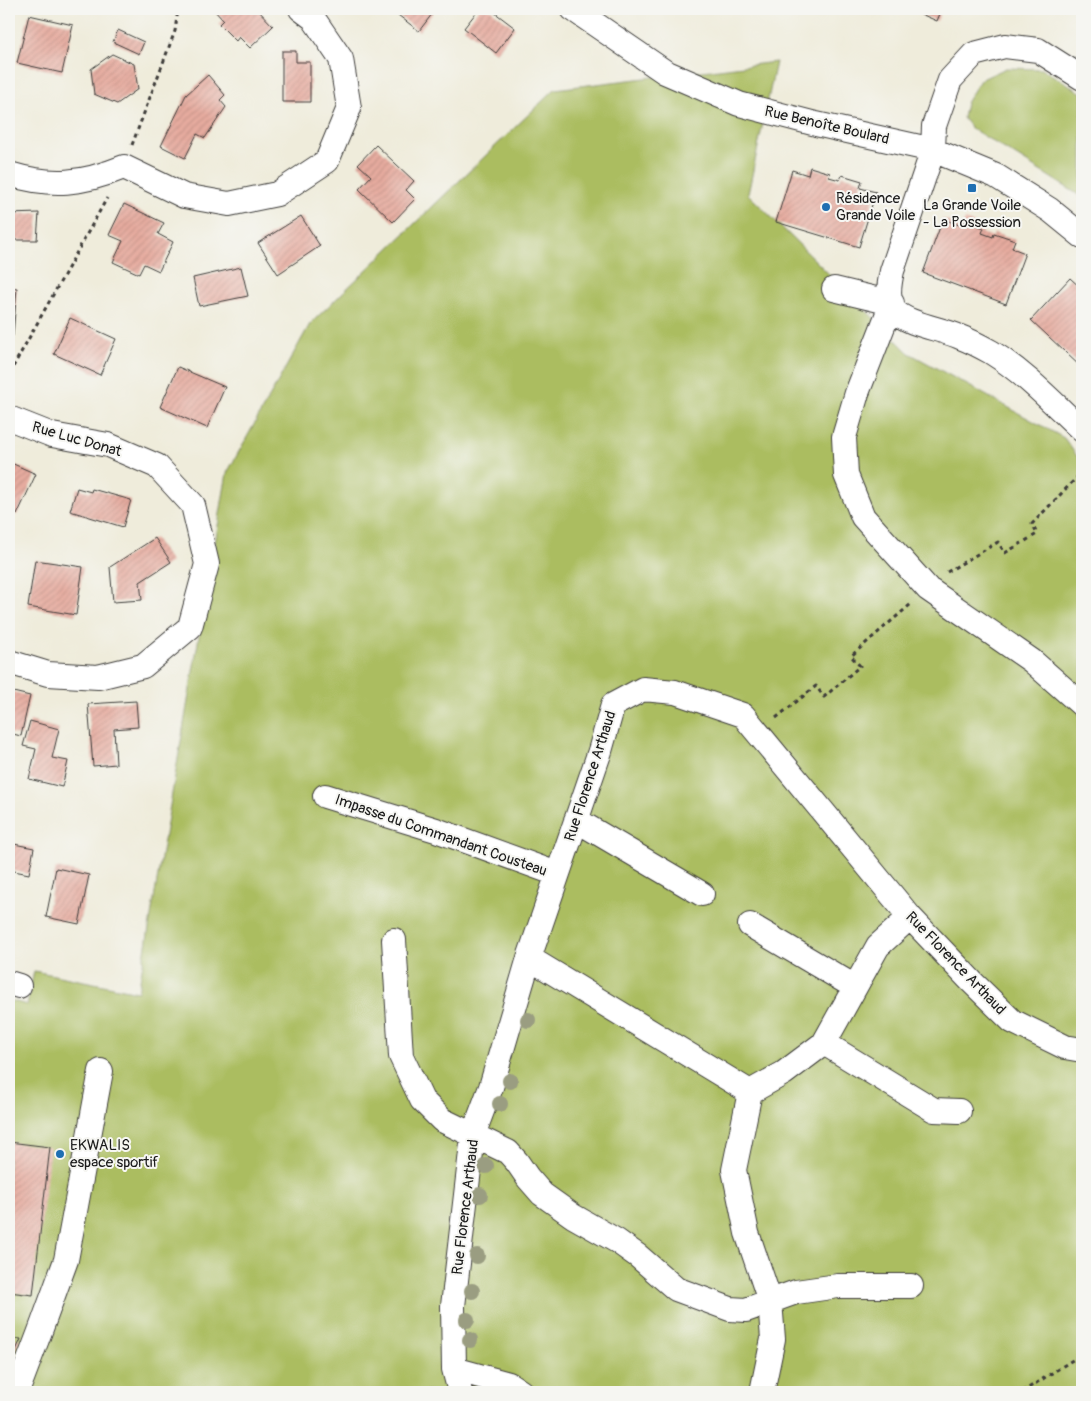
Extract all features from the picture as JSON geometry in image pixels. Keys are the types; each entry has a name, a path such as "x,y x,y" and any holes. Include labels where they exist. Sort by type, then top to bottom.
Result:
{"street":[{"path":"9,174 47,182 74,182 124,167 184,196 229,204 277,194 327,161 349,108 341,59 313,18 301,9"},
{"name":"Rue Benoîte Boulard","path":"573,9 665,72 739,104 816,124 933,150 996,176 1050,210 1082,236"},
{"path":"1082,78 1038,50 1005,46 974,54 950,80 934,126 933,150 888,286 889,299 896,311 907,319 960,336 991,352 1019,372 1082,430"},
{"path":"834,289 892,303"},
{"path":"892,303 857,393 844,437 846,475 864,517 926,587 1032,661 1082,705"},
{"name":"Rue Luc Donat","path":"9,418 52,435 108,445 157,466 193,505 207,564 190,627 142,666 98,677 48,674 9,662"},
{"name":"Rue Florence Arthaud","path":"460,1392 454,1369 453,1306 473,1135 490,1087 529,958 600,751 613,705 643,689 675,692 743,715 910,917 972,982 1012,1021 1065,1047 1082,1050"},
{"name":"Impasse du Commandant Cousteau","path":"325,796 436,830 558,874"},
{"path":"576,820 702,894"},
{"path":"762,1392 773,1339 770,1301 747,1233 734,1170 750,1092 784,1073 824,1043 878,946 910,917"},
{"path":"750,925 855,986"},
{"path":"394,940 401,1056 422,1100 442,1120 508,1152 542,1194 573,1216 617,1241 638,1256 676,1289 730,1309 746,1310 796,1292 838,1286 911,1286"},
{"path":"529,958 750,1092"},
{"path":"824,1043 934,1110 959,1111"},
{"path":"16,1392 66,1260 101,1071"},
{"path":"454,1369 510,1384 521,1392"}],"path":[{"path":"757,732 816,686 824,696 860,666 851,656 926,587 998,542 1005,553 1037,534 1032,524 1082,472"},
{"path":"1022,1392 1082,1354"}],"green space":[{"path":"776,62 748,194 909,353 1064,438 1082,463 1082,1392 9,1392 9,1000 27,1005 34,971 138,992 227,473 310,324 555,89"},
{"path":"1006,68 1042,69 1082,93 1082,197 971,128 963,118 966,103 980,80"}],"building":[{"path":"213,9 257,9 273,26 250,48 239,37 236,41 219,24 223,20"},
{"path":"390,9 436,9 419,31"},
{"path":"479,9 490,9 515,28 496,53 464,28"},
{"path":"909,9 942,9 937,21"},
{"path":"29,15 73,25 62,73 17,63"},
{"path":"118,30 144,42 139,54 113,42"},
{"path":"282,51 296,51 296,62 310,62 310,102 282,102"},
{"path":"112,54 134,64 138,89 117,104 94,94 91,69"},
{"path":"208,75 225,95 220,100 226,107 205,138 197,134 185,158 161,146 186,95"},
{"path":"376,145 414,181 406,190 415,199 393,222 359,189 371,176 358,164"},
{"name":"Résidence Grande Voile","path":"810,167 830,173 829,177 840,180 842,175 862,181 860,188 876,192 859,247 776,222 792,170 808,175"},
{"path":"124,204 164,223 158,234 173,242 159,271 144,264 139,274 113,262 123,241 109,235"},
{"path":"39,213 37,240 9,240 9,214"},
{"path":"301,216 320,246 278,274 258,243"},
{"path":"943,219 962,226 965,220 984,228 982,233 993,237 994,233 1015,240 1012,248 1025,253 1006,304 923,273"},
{"path":"241,267 248,296 199,306 193,278"},
{"path":"1070,278 1082,289 1082,368 1031,320"},
{"path":"9,287 17,288 13,336 9,335"},
{"path":"70,318 116,339 100,375 54,354"},
{"path":"178,367 225,387 207,428 160,407"},
{"path":"9,462 36,474 17,515 9,511"},
{"path":"77,488 91,492 92,489 131,500 123,527 70,511"},
{"path":"155,538 171,562 140,582 142,600 113,602 110,567"},
{"path":"35,560 83,567 76,615 28,607"},
{"path":"9,691 30,696 21,736 9,733"},
{"path":"136,701 138,727 114,729 116,764 93,766 88,704"},
{"path":"30,721 59,729 52,758 68,761 62,787 29,779 36,749 23,746"},
{"path":"9,843 34,848 29,874 9,870"},
{"path":"56,868 89,875 79,924 46,917"},
{"path":"9,1142 50,1147 33,1295 9,1292"},
{"path":"9,1338 21,1339 9,1366"}],"place":[{"name":"La Grande Voile - La Possession","path":"972,188"},
{"name":"Résidence Grande Voile","path":"826,207"},
{"name":"EKWALIS espace sportif","path":"60,1154"}]}
